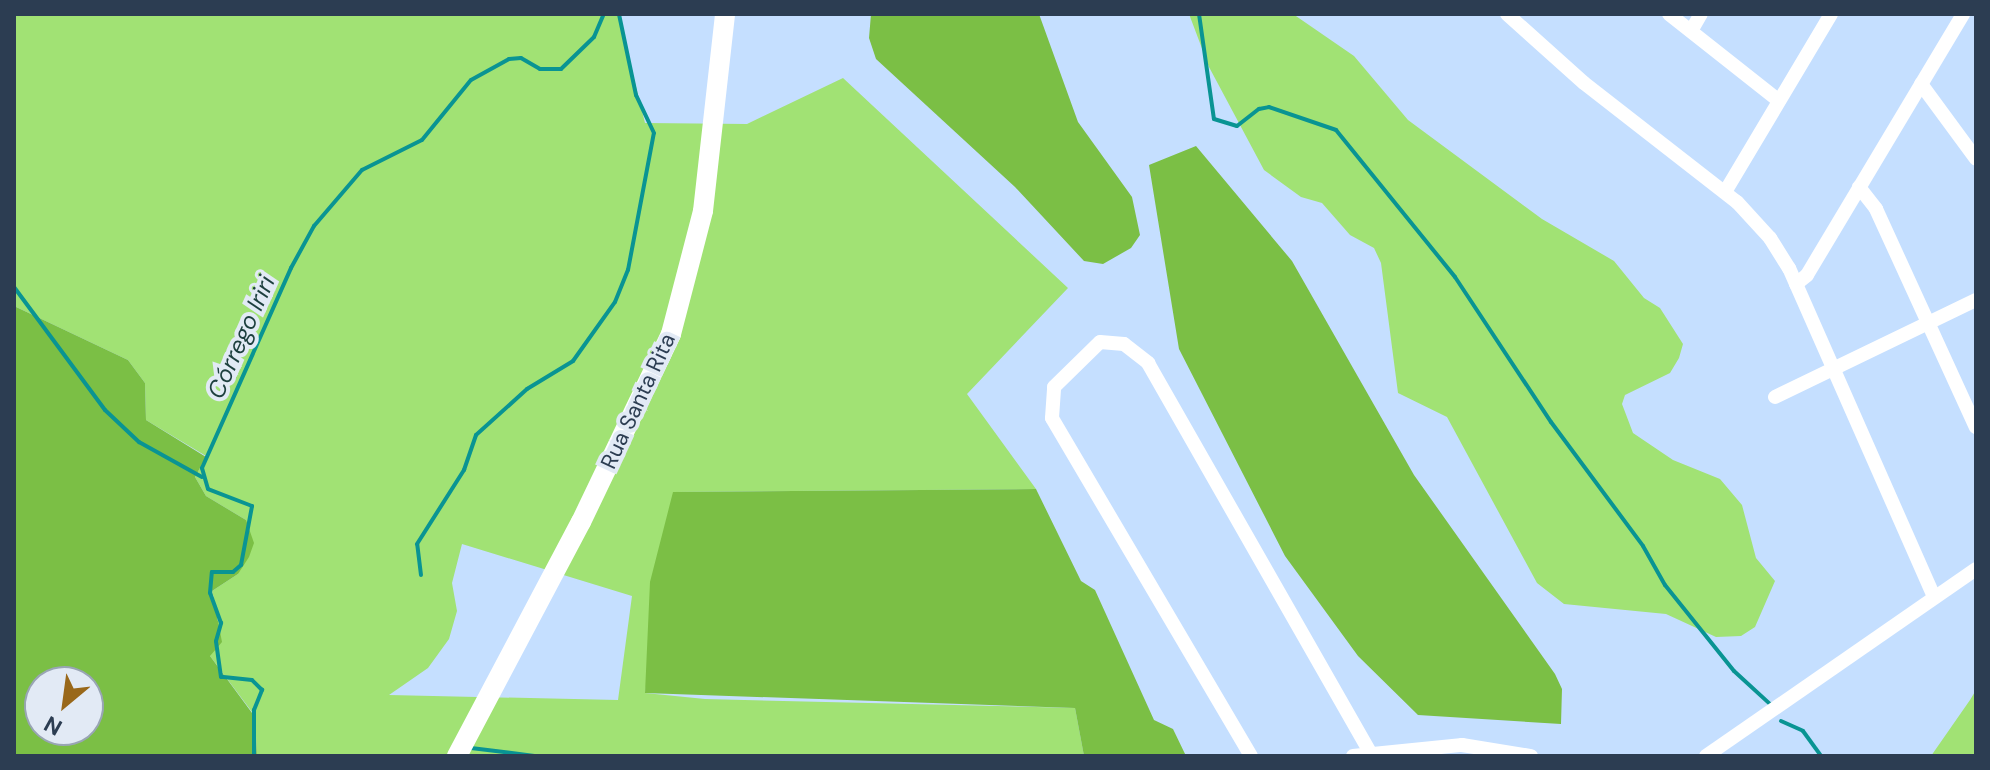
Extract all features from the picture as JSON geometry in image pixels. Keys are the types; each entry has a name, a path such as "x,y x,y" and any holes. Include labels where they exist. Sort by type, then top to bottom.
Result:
{"street":[{"name":"Rua Santa Rita","path":"457,756 581,522 671,334 703,211 725,14"},
{"path":"1507,14 1584,83 1725,192 1770,238 1796,284 1934,597"},
{"path":"1669,14 1779,101"},
{"path":"1691,31 1701,14"},
{"path":"1725,192 1831,14"},
{"path":"1796,284 1807,275 1963,14"},
{"path":"1921,84 1976,159"},
{"path":"1859,187 1876,209 1976,427"},
{"path":"1775,397 1976,300"},
{"path":"1251,756 1052,418 1054,387 1100,342 1124,344 1148,363 1371,754"},
{"path":"1706,756 1976,569"},
{"path":"1353,756 1462,745 1531,756"}],"green space":[{"path":"14,14 618,14 645,123 747,124 843,78 1068,288 967,394 1036,489 674,492 645,693 705,699 1075,708 1084,756 257,756 255,716 210,656 219,618 212,591 238,574 246,520 206,496 195,477 206,456 146,420 145,383 128,360 14,306","holes":["462,544 632,596 618,700 389,695 428,668 449,639 457,611 452,583"]},
{"path":"871,14 1039,14 1078,122 1132,197 1140,235 1131,248 1103,264 1084,261 1015,187 876,59 869,38"},
{"path":"1189,14 1293,14 1354,56 1408,120 1542,219 1614,261 1644,298 1660,308 1683,344 1679,358 1670,373 1625,395 1622,404 1633,433 1673,460 1720,479 1742,505 1756,558 1775,581 1755,627 1741,636 1716,637 1666,614 1564,604 1537,583 1447,417 1398,393 1381,263 1374,248 1350,235 1322,203 1301,197 1264,170 1209,67"},
{"path":"1196,146 1292,261 1414,475 1555,674 1562,689 1561,724 1418,715 1358,656 1285,556 1179,349 1149,165"},
{"path":"14,306 128,360 145,383 146,420 206,457 195,477 206,496 246,520 254,543 249,557 238,574 212,591 222,642 210,656 255,717 257,756 14,756"},
{"path":"1036,489 1081,581 1095,590 1154,720 1173,729 1186,756 1084,756 1075,708 645,693 650,582 673,492"},
{"path":"1976,690 1976,756 1931,756 1970,700"}],"waterway":[{"name":"Córrego Iriri","path":"254,756 254,710 262,690 252,680 221,677 216,641 221,623 210,593 212,572 233,572 241,565 252,506 208,489 202,468 291,268 314,226 362,170 422,140 471,80 509,59 521,58 540,69 561,69 594,37 604,14"},
{"path":"421,575 417,544 464,470 476,435 527,389 573,361 615,302 628,270 654,133 636,95 619,14"},
{"path":"1199,14 1214,119 1237,126 1259,109 1269,107 1336,130 1455,277 1551,422 1643,546 1665,585 1734,671 1770,704"},
{"path":"14,287 105,410 139,442 202,477"},
{"path":"1781,721 1803,731 1821,756"},
{"path":"471,748 535,756"}]}
